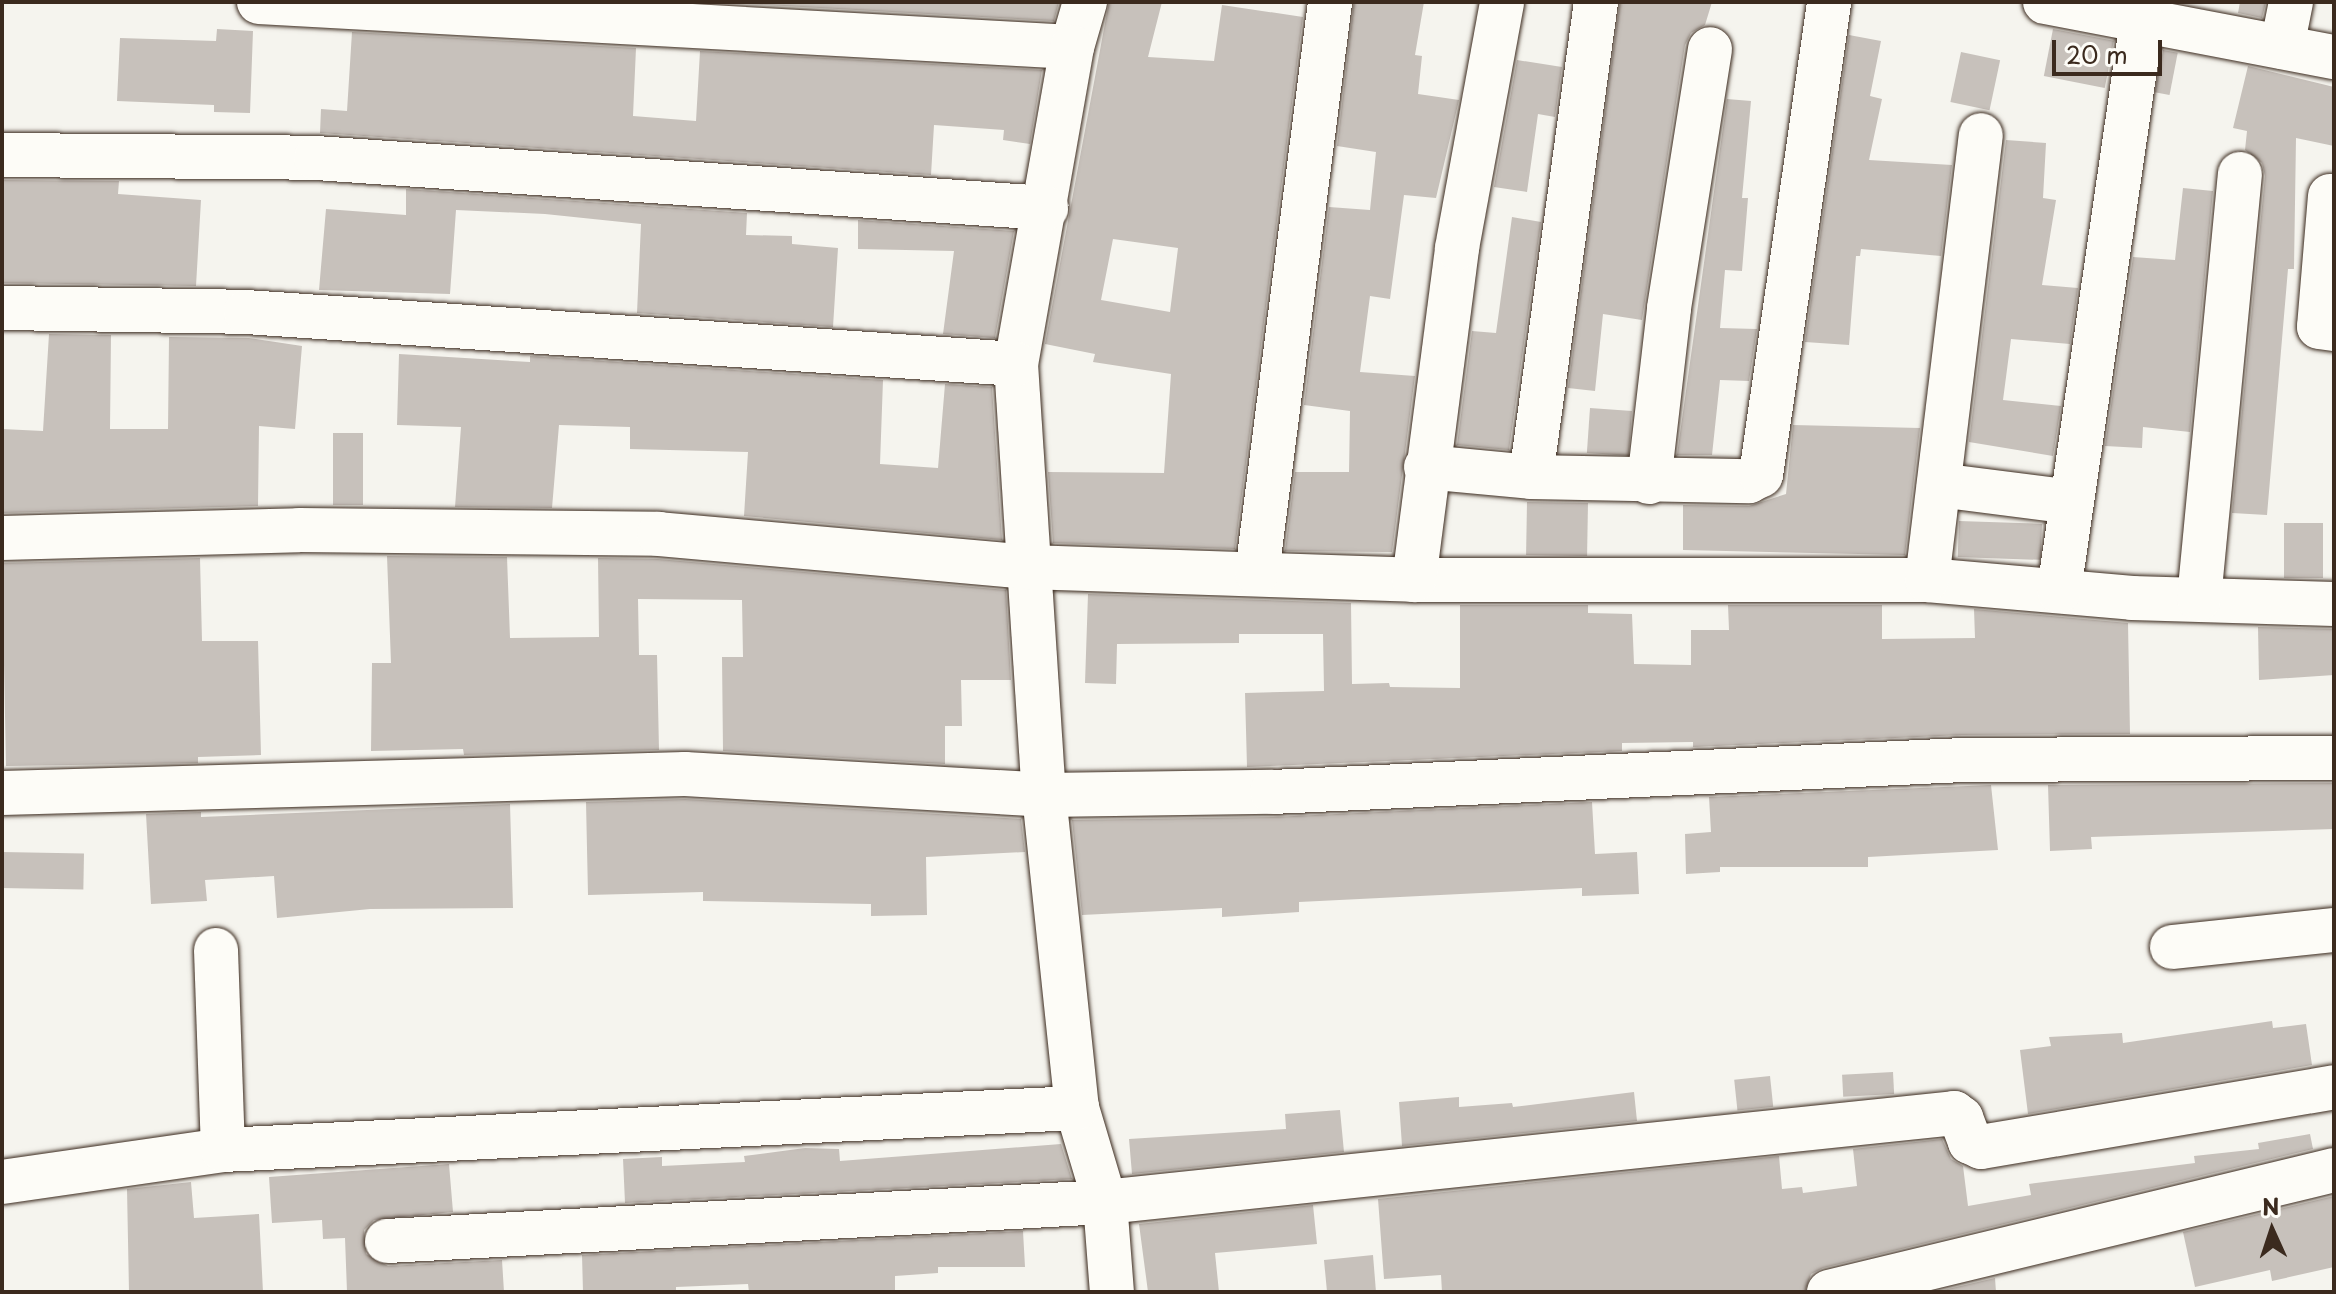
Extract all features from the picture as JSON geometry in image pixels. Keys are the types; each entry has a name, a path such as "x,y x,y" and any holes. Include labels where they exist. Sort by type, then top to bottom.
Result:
{"street":[{"path":"259,2 1072,47"},
{"path":"1085,2 1072,47 1046,208 1016,364 1044,795 1077,1108 1105,1202 1112,1292"},
{"path":"1257,573 1330,2"},
{"path":"1414,580 1426,467 1457,248 1502,2"},
{"path":"1531,477 1596,2"},
{"path":"1426,467 1531,477 1649,482 1749,481 1763,470 1829,2"},
{"path":"2045,2 2120,12 2334,57"},
{"path":"2282,47 2291,2"},
{"path":"2059,591 2071,502 2120,12"},
{"path":"1649,482 1669,308 1710,49"},
{"path":"1927,580 1981,135"},
{"path":"2,155 316,158 1046,208"},
{"path":"2199,599 2240,174"},
{"path":"2330,196 2319,327 2334,329"},
{"path":"2,308 246,312 1016,364"},
{"path":"1939,485 2071,502"},
{"path":"2,538 299,530 659,534 1027,567 1414,580 1927,580 2059,591 2334,604"},
{"path":"2,793 685,774 1044,795 1272,792 1963,760 2334,758"},
{"path":"2172,947 2334,930"},
{"path":"216,950 223,1150"},
{"path":"387,1241 1105,1202 1954,1113 1961,1118 1970,1142 1981,1147 2334,1087"},
{"path":"2,1182 223,1150 1077,1108"},
{"path":"1829,1292 2334,1170"}],"building":[{"path":"711,2 1059,2 1054,21"},
{"path":"1109,2 1162,2 1148,57 1214,61 1222,5 1303,17 1235,549 1053,543 1048,472 1164,473 1171,374 1093,362 1095,354 1045,344","holes":["1113,239 1178,248 1170,312 1101,300"]},
{"path":"1354,2 1424,2 1415,55 1422,56 1418,94 1459,100 1436,198 1404,195 1390,299 1370,296 1360,372 1415,376 1392,552 1285,551 1295,472 1349,472 1350,411 1304,405 1329,207 1370,210 1376,152 1337,146"},
{"path":"1620,2 1712,2 1705,25 1691,33 1685,45 1642,320 1603,314 1595,391 1568,388"},
{"path":"2240,2 2266,2 2262,18 2238,13"},
{"path":"217,29 253,31 250,113 214,112 214,105 117,101 120,38 216,41"},
{"path":"2053,29 2114,41 2105,88 2044,76"},
{"path":"352,32 636,48 633,116 696,121 700,51 1042,70 1030,144 1003,140 1004,130 934,125 931,175 320,133 321,109 347,111"},
{"path":"1849,35 1881,41 1870,96 1882,99 1869,160 1952,165 1941,256 1861,249 1860,256 1856,256 1849,345 1805,342"},
{"path":"2163,50 2178,53 2170,95 2155,92"},
{"path":"1961,52 2000,60 1990,110 1950,102"},
{"path":"1517,60 1562,67 1555,117 1538,114 1527,192 1494,187"},
{"path":"2248,66 2334,87 2334,146 2296,138 2294,269 2288,269 2267,515 2232,513 2265,176 2262,163 2245,150 2247,131 2233,128"},
{"path":"1727,99 1751,101 1742,198 1748,198 1742,271 1725,270 1720,328 1757,329 1749,381 1720,380 1712,455 1677,455"},
{"path":"2006,140 2046,143 2043,198 2056,200 2042,285 2078,288 2070,344 2011,339 2003,400 2061,406 2053,456 1969,442"},
{"path":"2,180 119,181 118,194 201,200 196,286 2,283"},
{"path":"2183,188 2213,191 2190,432 2143,427 2142,448 2105,446 2133,257 2175,260"},
{"path":"406,189 747,213 746,235 792,236 792,244 838,248 833,327 637,313 641,224 545,214 456,210 450,294 319,290 326,209 406,215"},
{"path":"1512,217 1541,222 1509,450 1457,445 1472,331 1496,333"},
{"path":"858,220 1014,231 995,338 943,334 954,251 858,249"},
{"path":"49,334 111,335 110,429 168,429 169,337 249,338 302,346 295,429 259,426 258,506 2,513 2,429 43,431"},
{"path":"399,354 530,362 530,356 883,380 880,464 938,468 945,384 992,387 1002,540 744,516 748,452 630,449 630,427 559,425 552,508 455,507 461,427 397,425"},
{"path":"1590,408 1632,411 1629,456 1587,453"},
{"path":"1793,425 1920,428 1905,555 1683,550 1683,505 1749,506 1786,494"},
{"path":"333,433 363,433 363,505 333,505"},
{"path":"1527,502 1588,503 1587,556 1526,555"},
{"path":"1959,521 2042,524 2041,560 1958,557"},
{"path":"2284,523 2323,523 2323,578 2284,578"},
{"path":"387,556 507,557 510,638 599,637 598,558 658,559 1006,590 1011,680 961,680 962,726 945,726 945,764 723,751 722,657 743,657 742,600 638,599 639,655 657,655 659,750 464,755 463,749 371,751 372,663 391,663"},
{"path":"200,558 202,641 258,641 261,755 198,757 198,763 6,766 2,563"},
{"path":"1088,594 1351,603 1352,684 1389,683 1390,687 1460,688 1460,605 1588,605 1588,613 1632,614 1634,664 1691,665 1691,630 1729,630 1728,605 1882,605 1882,639 1975,638 1974,609 2128,623 2130,734 1962,735 1693,747 1693,742 1622,743 1622,751 1247,767 1245,693 1324,691 1323,634 1239,634 1239,643 1117,644 1116,684 1085,683"},
{"path":"2258,627 2334,629 2334,675 2259,680"},
{"path":"2334,783 2334,829 2091,837 2092,849 2050,851 2048,785"},
{"path":"1991,785 1998,850 1868,857 1868,867 1720,867 1720,872 1686,874 1685,834 1711,832 1709,797"},
{"path":"685,799 1021,819 1025,852 926,857 927,915 871,916 871,904 703,901 703,892 588,895 586,802"},
{"path":"1592,802 1595,854 1637,852 1639,894 1582,896 1582,888 1299,902 1299,912 1222,917 1222,908 1082,915 1072,820 1273,817"},
{"path":"510,804 513,908 370,909 277,918 274,876 205,880 207,901 151,904 146,814 201,812 201,817"},
{"path":"2,852 84,853 83,889 2,888"},
{"path":"2272,1021 2273,1028 2306,1024 2312,1065 2028,1114 2020,1050 2051,1046 2049,1037 2122,1033 2123,1043"},
{"path":"1893,1072 1894,1094 1843,1097 1842,1075"},
{"path":"1770,1076 1773,1107 1737,1111 1734,1080"},
{"path":"1634,1092 1637,1121 1402,1146 1399,1102 1459,1097 1459,1107 1512,1103 1513,1107"},
{"path":"1340,1110 1344,1152 1132,1174 1129,1139 1286,1129 1285,1114"},
{"path":"2310,1134 2313,1149 1823,1268 1811,1274 1805,1292 1442,1292 1441,1275 1384,1279 1378,1199 1779,1156 1782,1189 1802,1187 1803,1193 1857,1186 1853,1149 1942,1139 1951,1159 1963,1166 1968,1206 2031,1195 2029,1184 2195,1163 2194,1156 2259,1149 2258,1143"},
{"path":"1061,1144 1072,1179 625,1203 623,1159 662,1157 662,1166 745,1162 744,1156 805,1148 839,1149 840,1161"},
{"path":"449,1164 453,1212 374,1220 364,1230 366,1254 388,1266 502,1260 504,1292 347,1292 345,1238 323,1239 322,1220 272,1223 269,1177"},
{"path":"191,1182 194,1218 259,1214 263,1292 129,1292 127,1189"},
{"path":"2334,1196 2334,1267 2272,1281 2270,1270 2195,1287 2183,1232"},
{"path":"1313,1205 1317,1244 1215,1253 1219,1292 1148,1292 1139,1224"},
{"path":"1023,1231 1025,1267 938,1267 938,1273 895,1276 895,1292 749,1292 748,1284 676,1287 676,1292 583,1292 582,1255"},
{"path":"1373,1255 1376,1292 1327,1292 1324,1260"},
{"path":"1995,1278 1996,1292 1935,1292"}]}
